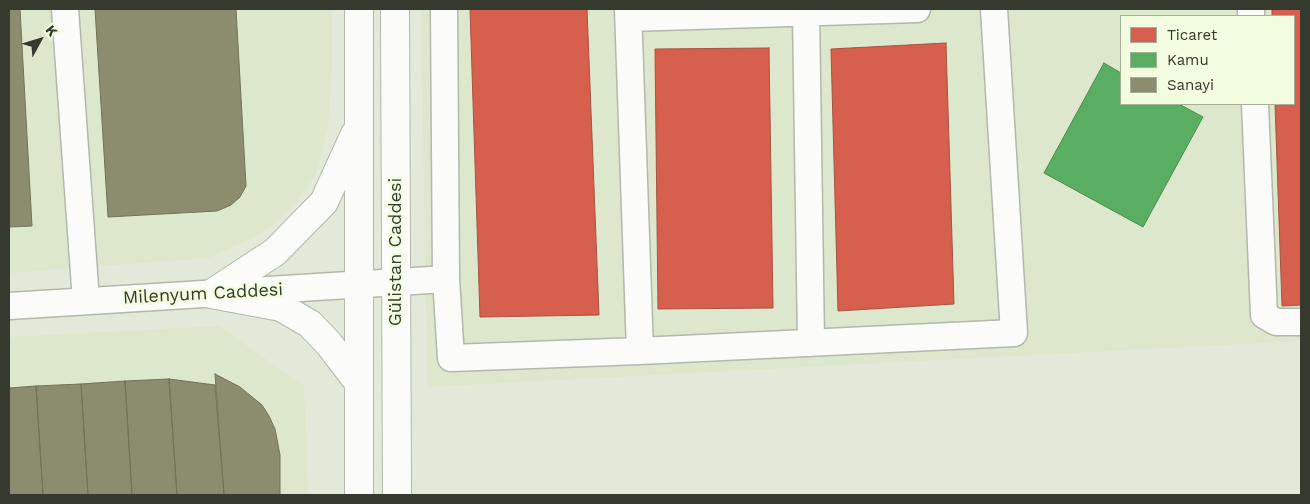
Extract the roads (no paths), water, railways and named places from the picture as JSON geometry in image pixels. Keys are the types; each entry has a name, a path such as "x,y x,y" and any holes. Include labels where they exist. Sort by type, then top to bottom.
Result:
{"main road":[{"name":"Gülistan Caddesi","path":"359,9 359,495"},
{"name":"Gülistan Caddesi","path":"395,9 397,495"},
{"path":"211,294 275,252 324,202 359,126"},
{"path":"211,294 281,307 310,324 329,344 359,383"}],"street":[{"path":"65,9 86,301"},
{"path":"444,9 446,279 451,358 1014,333 994,9"},
{"path":"640,351 629,14 917,9"},
{"path":"806,12 811,343"},
{"path":"1255,105 1264,315 1276,322 1301,322"},
{"name":"Milenyum Caddesi","path":"9,306 446,279"}]}
